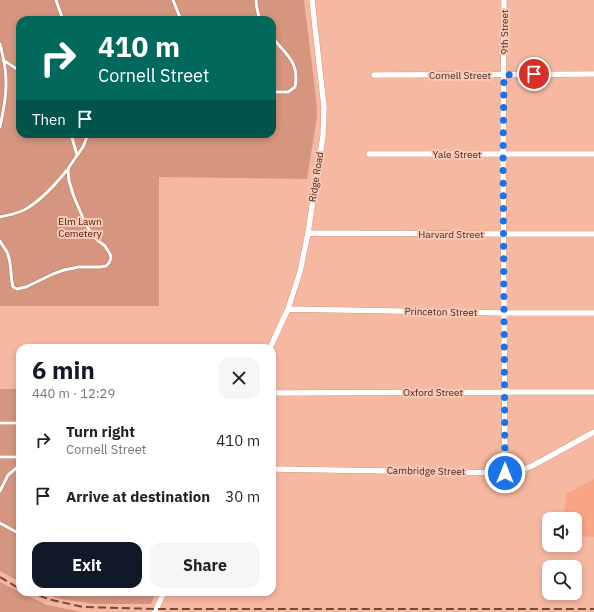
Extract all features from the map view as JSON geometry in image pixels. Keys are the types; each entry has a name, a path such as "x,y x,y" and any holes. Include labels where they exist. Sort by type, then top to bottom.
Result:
{"street":[{"name":"Ridge Road","path":"272,344 288,309 300,272 308,233 323,136 324,107 312,0"},
{"name":"9th Street","path":"504,0 503,313 505,473"},
{"name":"Cornell Street","path":"374,75 594,74"},
{"name":"Yale Street","path":"369,154 594,154"},
{"name":"Harvard Street","path":"308,233 594,234"},
{"name":"Princeton Street","path":"288,309 594,313"},
{"name":"Oxford Street","path":"276,393 594,392"},
{"name":"Cambridge Street","path":"276,469 505,473 520,471 532,466 594,432"},
{"path":"156,610 162,596"}],"lane":[{"path":"56,0 62,16"},
{"path":"173,0 179,16"},
{"path":"256,0 258,16"},
{"path":"276,42 291,60 296,69 296,81 295,87 288,92 276,92"},
{"path":"0,44 6,85 0,128"},
{"path":"3,60 16,68"},
{"path":"72,138 77,155"},
{"path":"0,217 24,210 50,190 68,170 83,147 86,138"},
{"path":"0,242 7,252 10,262 11,281 13,287 17,289 26,288 64,270 79,267 100,267 106,266 109,263 111,258 110,254 105,246 96,239 86,225 69,181 68,170"},
{"path":"0,423 16,423"},
{"path":"0,457 16,457"},
{"path":"0,491 8,475 16,468"},
{"path":"0,523 16,532"}],"shaded area":[{"path":"594,479 594,537 582,536 582,512 565,512 566,494"}],"green space":[{"name":"Elm Lawn Cemetery","path":"0,0 304,0 317,116 307,179 159,177 159,306 0,306"},
{"path":"0,389 16,389 16,580 0,571"},
{"path":"0,582 16,590 16,596 29,596 47,605 82,612 0,612"},
{"path":"52,596 154,596 151,604 94,604 61,599"}],"railway":[{"path":"0,577 16,587"},
{"path":"40,596 83,607 157,609 594,609"}],"route":[{"path":"505,473 503,313 504,75 534,74"}]}
